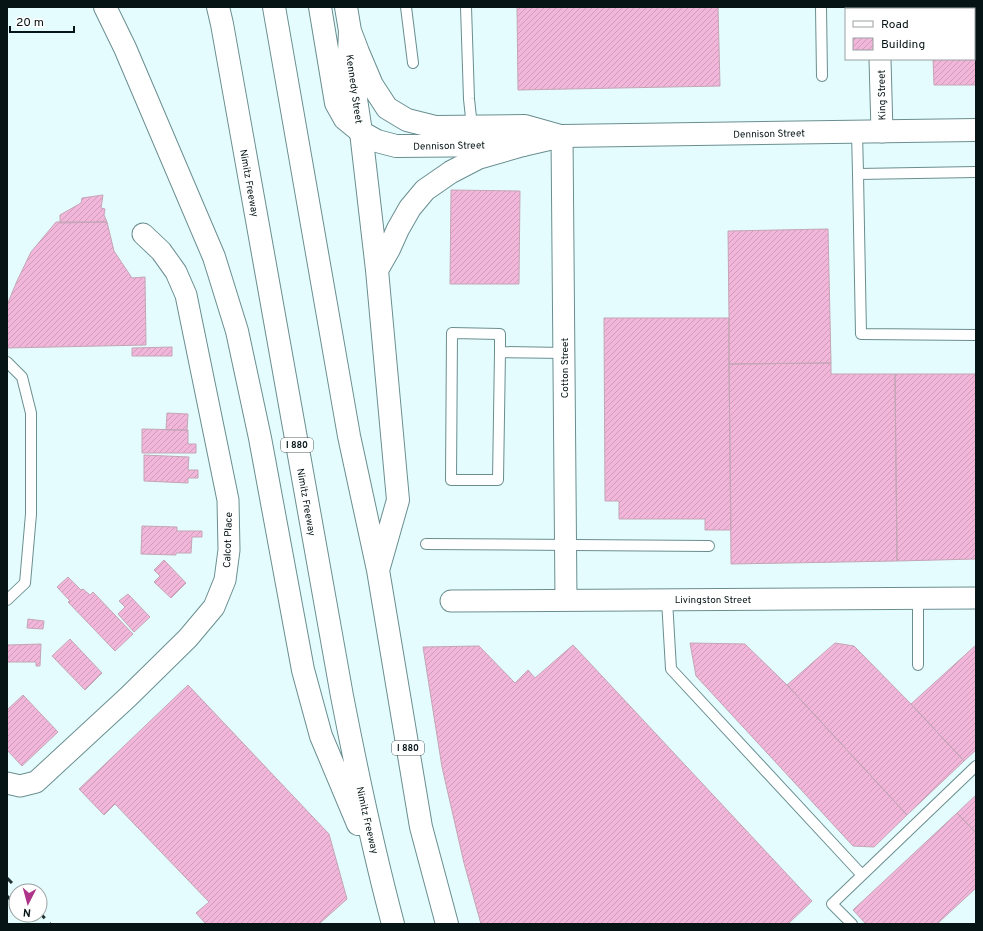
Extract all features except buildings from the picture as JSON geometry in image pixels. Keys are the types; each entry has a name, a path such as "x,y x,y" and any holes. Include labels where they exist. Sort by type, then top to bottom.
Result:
{"main road":[{"path":"105,7 125,48 214,257 237,331 260,438 302,670 321,736 382,883"},
{"name":"Nimitz Freeway","path":"218,7 340,680 361,789 382,883 393,924"},
{"name":"I 880","path":"274,7 349,436 378,570 421,827 447,924"},
{"name":"Kennedy Street","path":"320,7 336,103 345,119 361,132"},
{"name":"Kennedy Street","path":"346,7 350,31 349,53 361,132"},
{"name":"Dennison Street","path":"350,31 372,85 387,108 407,120 435,127 525,126 562,136"},
{"name":"Dennison Street","path":"361,132 377,141 396,146 523,145 562,136 976,130"},
{"path":"361,132 377,270 398,500 378,570"},
{"path":"377,270 410,208 425,190 451,172 478,158 523,145"}],"street":[{"name":"King Street","path":"880,60 882,132"},
{"name":"Cotton Street","path":"562,136 566,600"},
{"name":"Calcot Place","path":"7,783 20,786 36,782 128,697 188,638 214,607 225,580 229,550 228,500 186,295 176,272 161,251 143,234"},
{"name":"Livingston Street","path":"451,601 976,598"}],"lane":[{"path":"406,7 413,63"},
{"path":"466,7 469,99 472,127"},
{"path":"822,7 822,76"},
{"path":"857,132 861,334 976,335"},
{"path":"858,174 976,172"},
{"path":"452,333 500,334 500,352 498,480 451,480 452,333"},
{"path":"500,352 564,353"},
{"path":"7,362 22,377 31,413 31,514 24,583 7,600"},
{"path":"426,544 709,546"},
{"path":"918,598 918,666"},
{"path":"667,600 671,669 862,875"},
{"path":"852,924 832,904 976,766"}],"railway":[{"path":"7,878 12,883"}]}
